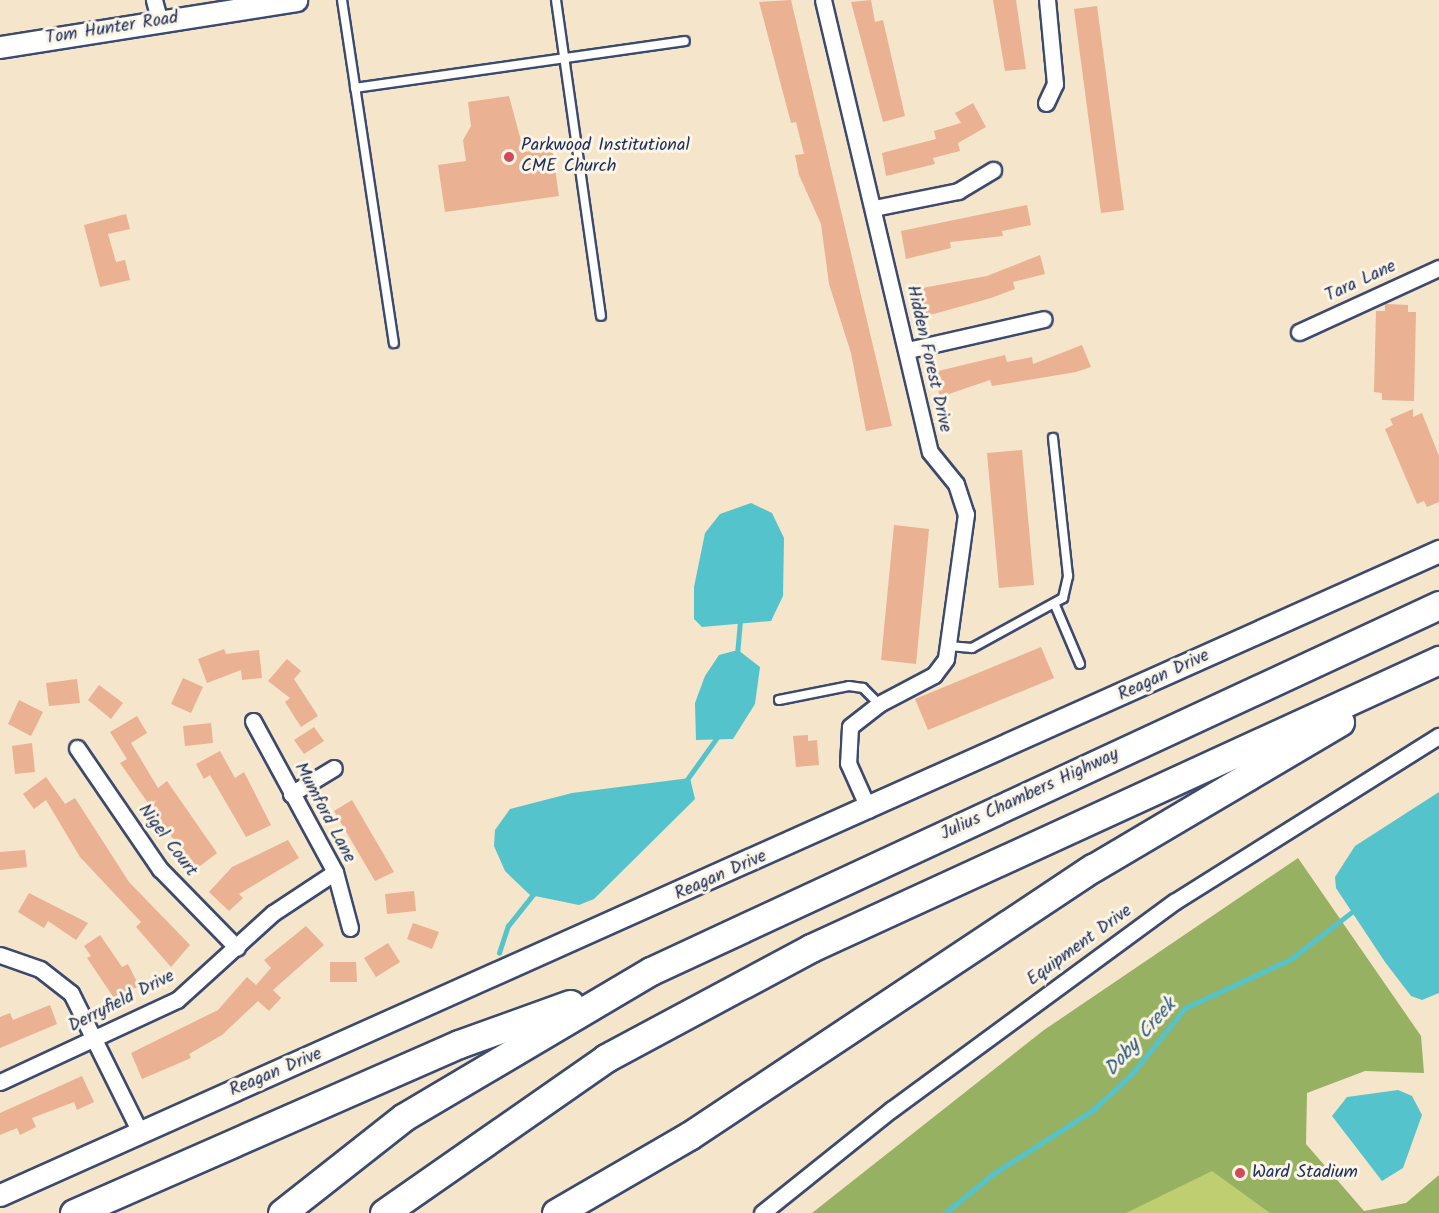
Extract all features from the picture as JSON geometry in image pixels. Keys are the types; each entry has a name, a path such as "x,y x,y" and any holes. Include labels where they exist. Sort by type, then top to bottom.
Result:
{"highway":[{"name":"Julius Chambers Highway","path":"622,987 1439,605"},
{"path":"384,1213 606,1058 812,948 1439,660"},
{"path":"556,1213 689,1136 1093,868 1439,667"},
{"path":"74,1213 459,1044 622,987"},
{"path":"282,1213 404,1117 622,987"}],"street":[{"path":"154,0 160,22"},
{"name":"Tom Hunter Road","path":"0,47 296,0"},
{"name":"Hidden Forest Drive","path":"823,0 908,350 930,452 956,484 966,514 949,646 934,675 879,704 850,727 846,745 854,781 869,810"},
{"path":"1046,103 1055,84 1047,0"},
{"path":"873,208 958,191 993,170"},
{"name":"Tara Lane","path":"1299,333 1439,268"},
{"path":"908,350 1044,319"},
{"name":"Reagan Drive","path":"0,1195 869,810 1439,551"},
{"name":"Mumford Lane","path":"253,721 335,873 350,928"},
{"name":"Equipment Drive","path":"762,1213 892,1109 1174,902 1439,736"},
{"name":"Nigel Court","path":"77,748 160,869 237,948"},
{"path":"291,794 334,768"},
{"name":"Derryfield Drive","path":"0,1082 177,1000 273,913 335,873"},
{"path":"0,955 24,960 54,978 71,993 96,1037 140,1132"}],"lane":[{"path":"342,0 394,343"},
{"path":"556,0 601,316"},
{"path":"355,88 685,41"},
{"path":"949,646 972,648 1055,605 1068,576 1053,438"},
{"path":"1055,605 1080,664"},
{"path":"779,700 849,686 862,688 879,704"}],"green space":[{"path":"1298,858 1421,1036 1424,1073 1365,1071 1307,1093 1306,1144 1364,1211 1406,1203 1439,1175 1439,1213 1270,1213 1212,1171 1126,1213 812,1213 1044,1030"},
{"name":"Ward Stadium","path":"1269,1132 1309,1213 1113,1213"}],"water":[{"path":"751,503 772,513 784,538 783,596 771,621 702,627 694,619 694,587 705,533 720,514"},
{"path":"738,650 760,667 755,704 733,739 696,740 695,703 705,676 719,655"},
{"path":"690,778 695,799 594,899 579,905 530,895 505,871 494,846 495,830 510,809 572,793"},
{"path":"1439,792 1439,993 1422,1000 1411,996 1385,962 1336,888 1335,877 1355,846"},
{"path":"1398,1090 1412,1096 1422,1115 1403,1168 1382,1181 1332,1116 1347,1097"}],"building":[{"path":"791,0 892,426 866,431 851,353 829,284 821,224 799,175 795,155 804,154 796,122 791,123 759,2"},
{"path":"871,0 875,22 883,20 905,116 883,122 851,2"},
{"path":"993,0 1016,0 1026,69 1005,71"},
{"path":"1097,6 1124,210 1101,213 1074,9"},
{"name":"Parkwood Institutional CME Church","path":"509,96 524,152 552,148 559,196 445,212 438,165 466,161 463,140 471,126 468,102"},
{"path":"973,103 986,127 958,143 960,151 933,158 935,164 886,176 882,153 936,139 934,131 961,123 955,113"},
{"path":"1027,205 1031,225 1002,231 1003,236 950,242 951,248 906,259 901,231"},
{"path":"126,214 130,229 108,234 116,262 125,260 130,280 100,287 84,225"},
{"path":"1040,255 1045,274 1013,282 1015,289 991,298 923,317 917,289 987,276"},
{"path":"1385,304 1408,305 1408,312 1416,312 1414,401 1382,400 1382,393 1374,392 1376,311 1385,311"},
{"path":"1082,345 1091,367 1076,372 992,386 990,380 940,397 934,372 1005,355 1007,362 1032,357 1033,364"},
{"path":"1413,409 1413,417 1422,413 1439,456 1439,502 1427,507 1424,501 1417,504 1385,429 1393,425 1390,419"},
{"path":"1022,450 1034,585 999,588 987,453"},
{"path":"894,525 929,529 916,664 881,660"},
{"path":"1041,647 1054,678 928,730 915,699"},
{"path":"224,649 226,654 259,650 262,678 242,680 241,670 207,683 198,659"},
{"path":"287,659 301,671 294,679 318,716 301,727 285,702 290,698 268,681"},
{"path":"183,678 203,687 191,713 171,704"},
{"path":"77,679 80,703 49,706 46,683"},
{"path":"99,685 123,703 111,719 88,700"},
{"path":"19,700 43,712 31,736 8,724"},
{"path":"137,716 147,733 131,743 158,788 167,781 217,853 195,870 120,763 127,759 110,732"},
{"path":"211,723 213,743 185,746 183,726"},
{"path":"314,727 324,741 304,754 294,740"},
{"path":"808,735 808,741 817,740 819,765 796,767 793,736"},
{"path":"32,743 35,772 15,774 12,746"},
{"path":"220,751 235,778 244,772 271,825 246,837 210,775 204,779 196,764"},
{"path":"46,777 65,804 75,798 129,882 190,945 171,967 136,927 141,922 80,857 46,800 34,809 23,794"},
{"path":"352,800 394,872 375,881 334,811"},
{"path":"288,840 299,858 239,894 243,898 229,911 209,892 232,867"},
{"path":"25,850 27,867 0,870 0,852"},
{"path":"414,891 416,911 387,914 385,894"},
{"path":"29,893 88,923 76,940 48,921 44,928 18,912"},
{"path":"413,923 439,932 432,949 407,939"},
{"path":"306,926 324,945 273,990 281,998 269,1011 258,1001 222,1035 189,1054 191,1058 142,1079 131,1053 218,1010 247,977 256,985 271,968 264,960"},
{"path":"100,935 122,967 128,964 139,986 114,998 87,958 91,956 84,946"},
{"path":"388,943 400,962 376,977 364,958"},
{"path":"330,962 356,962 357,982 330,982"},
{"path":"50,1005 57,1024 0,1048 0,1017 10,1013 13,1020"},
{"path":"82,1076 94,1102 77,1110 74,1102 32,1118 36,1127 20,1135 17,1128 0,1135 0,1113"}],"waterway":[{"path":"737,655 740,619"},
{"path":"686,781 716,739"},
{"path":"499,953 508,926 535,892"},
{"name":"Doby Creek","path":"945,1213 993,1174 1093,1110 1131,1075 1185,1008 1291,959 1357,908"}],"place":[{"name":"Parkwood Institutional CME Church","path":"509,157"},
{"name":"Ward Stadium","path":"1240,1173"}]}
